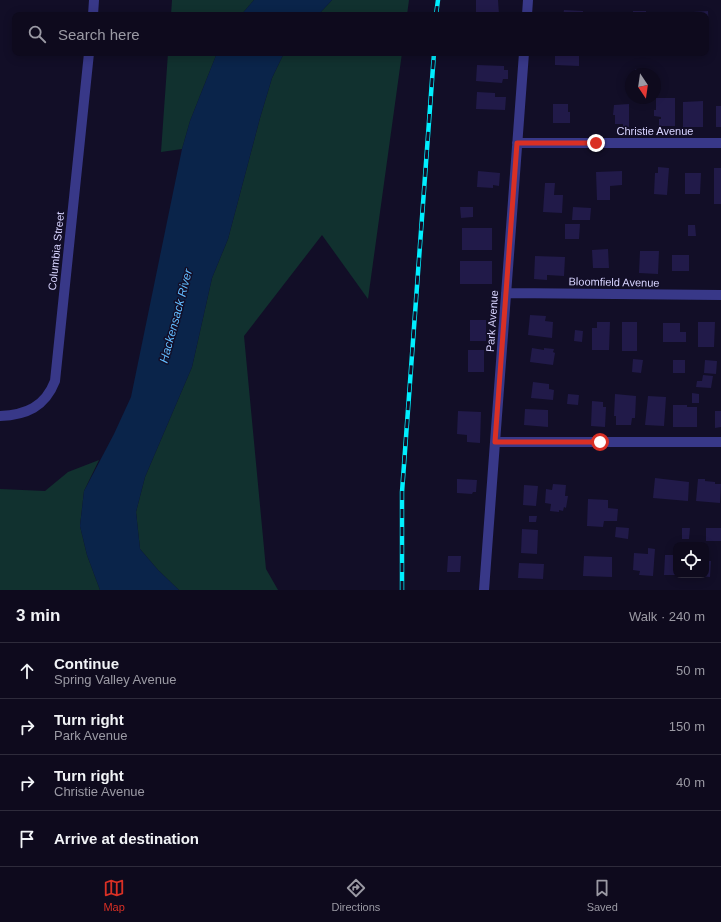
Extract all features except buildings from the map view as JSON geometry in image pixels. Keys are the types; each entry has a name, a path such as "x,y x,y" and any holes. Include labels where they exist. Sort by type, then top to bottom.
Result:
{"street":[{"path":"92,12 94,0"},
{"path":"527,12 528,0"},
{"name":"Columbia Street","path":"0,416 14,416 37,406 47,396 55,381 89,56"},
{"name":"Park Avenue","path":"484,590 524,56"},
{"name":"Christie Avenue","path":"517,143 721,143"},
{"name":"Bloomfield Avenue","path":"506,293 721,295"},
{"path":"495,442 721,442"}],"green space":[{"path":"172,0 254,0 244,12 171,12"},
{"path":"332,0 409,0 407,12 321,12"},
{"path":"168,56 216,56 190,121 182,149 161,152"},
{"path":"283,56 402,56 368,299 322,235 244,336 266,569 278,590 179,590 158,570 140,549 136,512 145,477 192,367 212,278 228,239 272,78"},
{"path":"99,460 84,491 80,526 87,555 100,590 0,590 0,489 45,491 68,472"}],"water":[{"path":"254,0 332,0 321,12 244,12"},
{"name":"Hackensack River","path":"216,56 283,56 272,78 260,118 228,239 212,278 192,367 145,477 136,512 140,549 158,570 179,590 100,590 87,555 80,526 84,491 114,434 131,397 182,149 190,121"}],"railway":[{"path":"436,12 438,0"},
{"path":"402,590 402,492 434,56"}],"route":[{"path":"596,143 517,143 495,442 600,442"}]}
